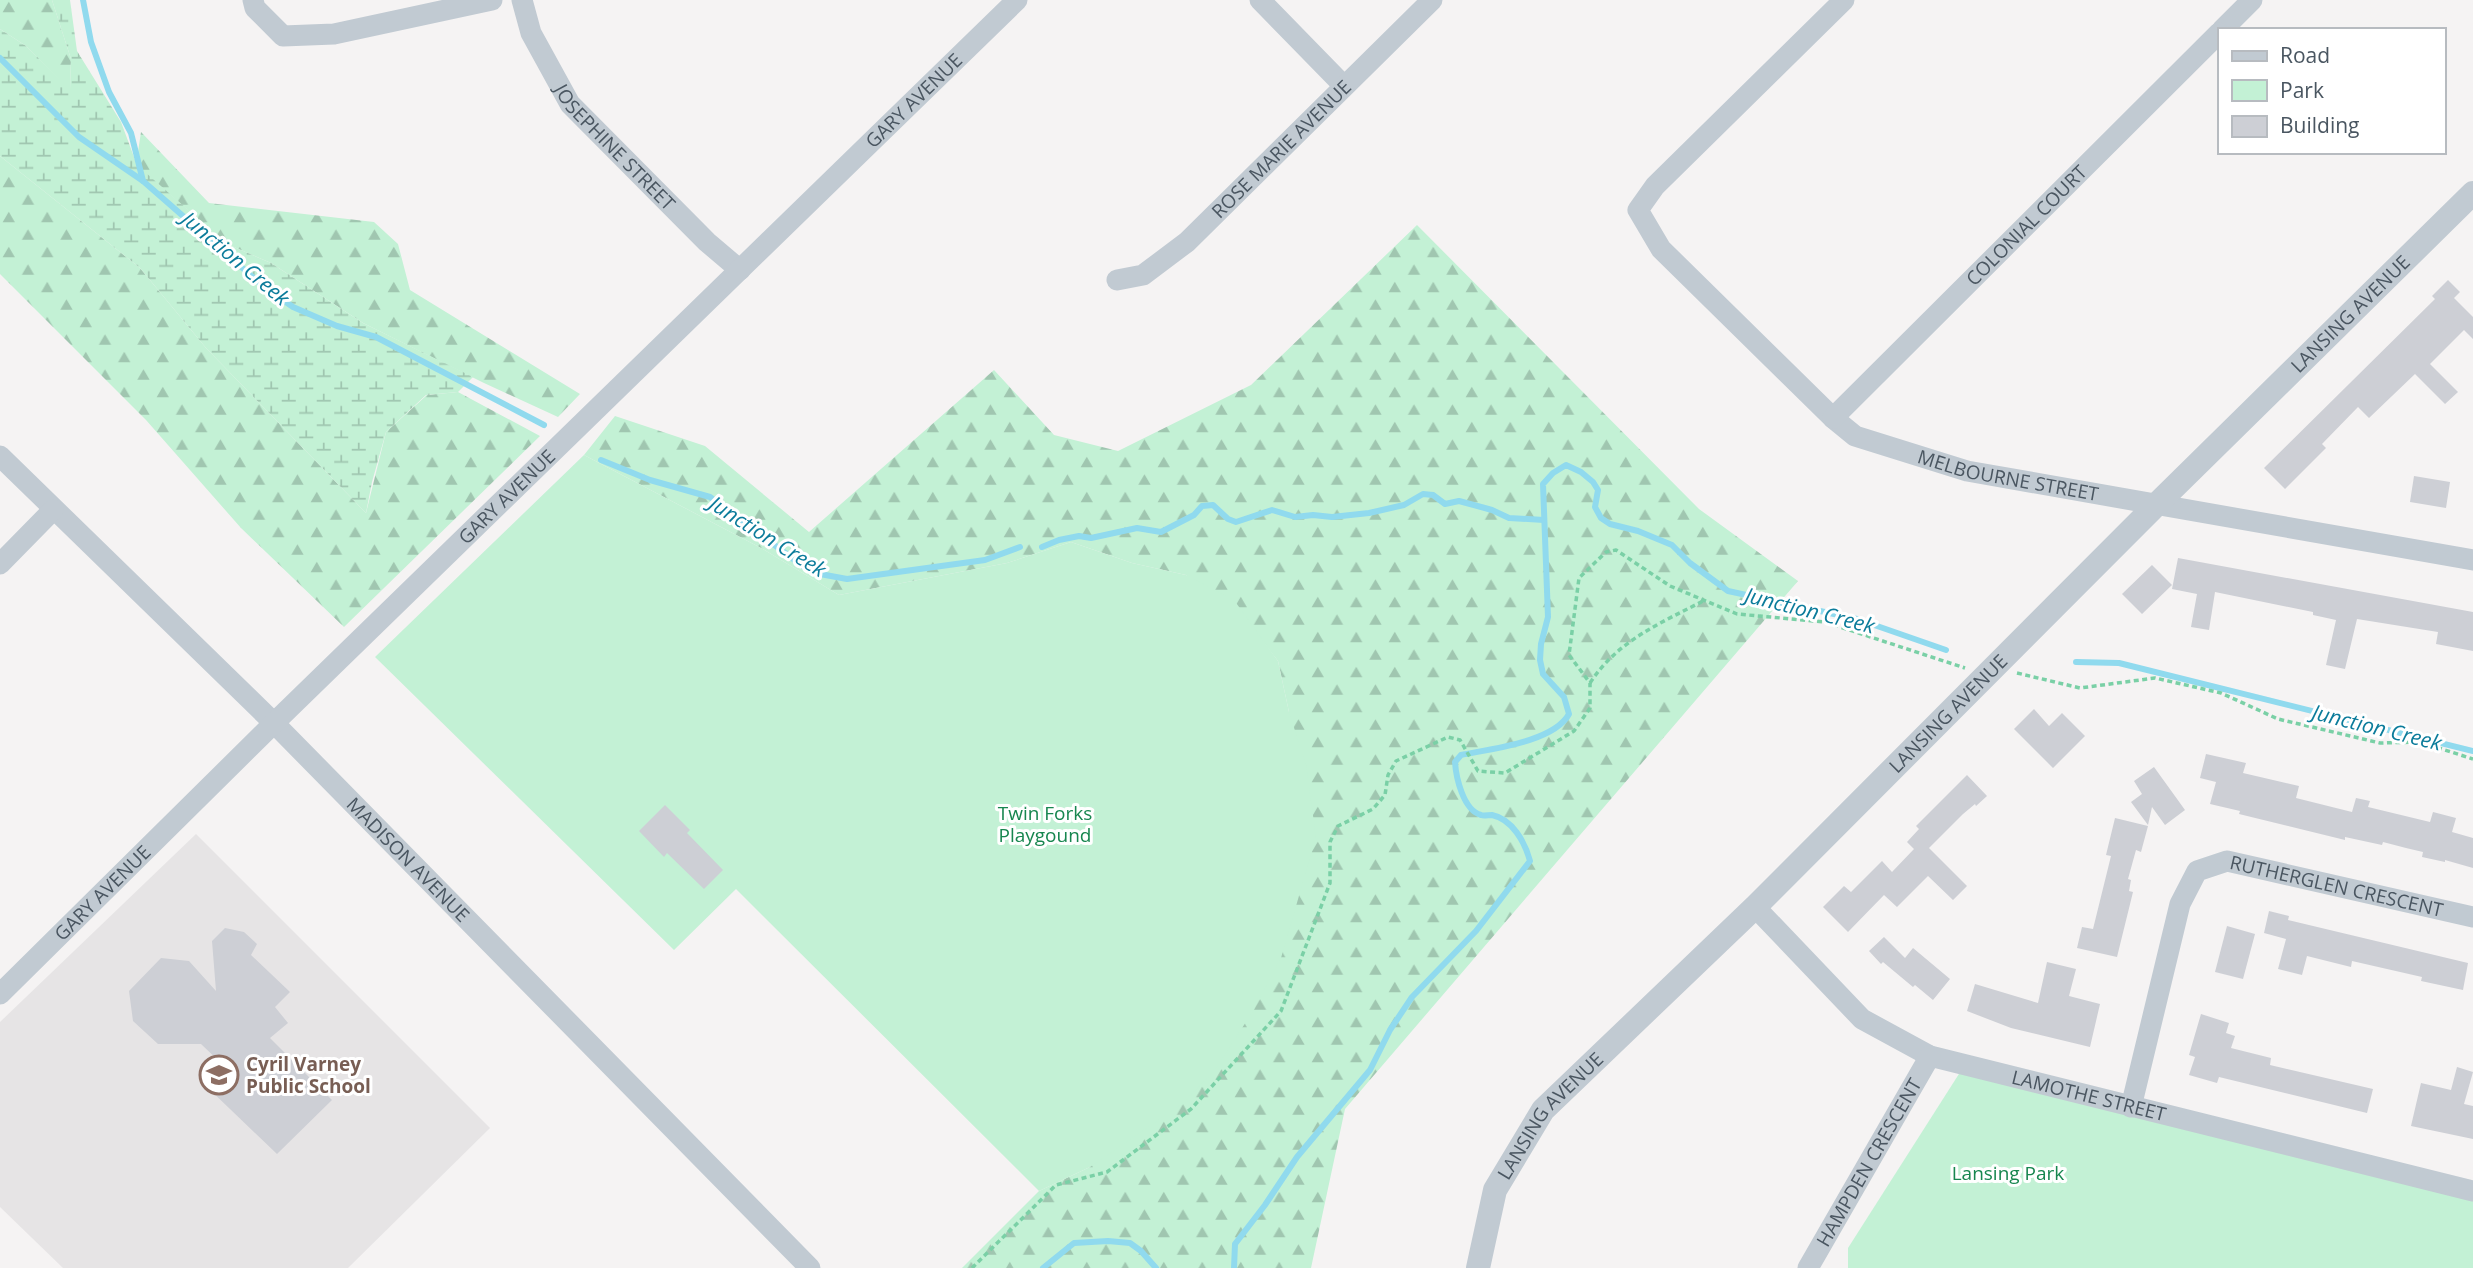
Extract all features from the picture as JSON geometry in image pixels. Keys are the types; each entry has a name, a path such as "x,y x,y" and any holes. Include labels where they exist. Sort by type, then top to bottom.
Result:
{"street":[{"path":"253,0 255,8 283,36 334,34 492,0"},
{"name":"JOSEPHINE STREET","path":"522,0 531,33 570,104 707,242 740,271"},
{"name":"GARY AVENUE","path":"0,994 274,723 1017,0"},
{"path":"1260,0 1344,86"},
{"name":"ROSE MARIE AVENUE","path":"1117,280 1143,275 1187,242 1432,0"},
{"name":"MELBOURNE STREET","path":"1844,0 1655,186 1638,210 1661,249 1833,418 1856,436 1967,471 2473,560"},
{"name":"COLONIAL COURT","path":"2224,28 2252,0"},
{"name":"COLONIAL COURT","path":"1833,418 2218,34"},
{"name":"LANSING AVENUE","path":"1478,1268 1495,1190 1543,1110 1755,907 2156,505 2473,193"},
{"name":"MADISON AVENUE","path":"0,456 274,723 810,1268"},
{"path":"0,564 53,510"},
{"name":"RUTHERGLEN CRESCENT","path":"2132,1107 2180,904 2197,871 2227,861 2473,917"},
{"name":"LAMOTHE STREET","path":"1755,907 1862,1019 1930,1056 2473,1191"},
{"name":"HAMPDEN CRESCENT","path":"1808,1268 1930,1056"}],"path":[{"path":"1590,683 1569,655 1579,578 1606,552 1616,550 1670,586 1737,614 1825,622 1969,669 1994,667 2080,688 2155,678 2221,693 2278,719 2380,743 2420,742 2473,759"},
{"path":"972,1268 1056,1185 1107,1172 1192,1109 1281,1011 1329,883 1330,842 1338,826 1373,809 1385,795 1388,775 1396,761 1448,737 1460,740 1478,771 1505,773 1574,731 1590,708 1590,683 1603,664 1628,642 1705,600"}],"shaded area":[{"name":"Cyril Varney Public School","path":"196,834 490,1128 348,1268 63,1268 0,1207 0,1022"}],"green space":[{"path":"0,0 52,0 71,59 70,90 26,46 0,29"},
{"path":"52,0 70,0 77,51 121,122 137,165 227,244 271,263 363,323 473,377 458,392 426,395 386,432 366,513 206,348 140,268 0,156 0,29 26,46 70,89 71,59"},
{"path":"141,132 209,203 374,222 398,244 410,290 580,394 558,417 363,323 271,263 227,244 136,165"},
{"path":"0,156 140,268 206,348 366,513 386,432 427,395 458,392 540,436 344,627 241,528 146,420 0,274"},
{"path":"1417,225 1699,509 1798,581 1345,1109 1311,1268 962,1268 1039,1191 1090,1167 1289,712 1278,661 1261,639 1186,575 1132,563 1071,542 1007,563 839,595 761,548 584,455 615,416 705,446 809,532 994,370 1054,435 1118,451 1251,385"},
{"name":"Twin Forks Playgound","path":"584,455 761,548 839,595 1007,563 1071,542 1132,563 1186,575 1234,600 1278,661 1289,712 1306,765 1316,837 1281,958 1253,1011 1215,1070 1183,1103 1090,1167 1039,1191 736,889 674,950 375,657"},
{"name":"Lansing Park","path":"1964,1066 2473,1189 2473,1268 1848,1268 1848,1248"}],"building":[{"path":"2448,280 2460,292 2454,298 2473,317 2473,339 2464,330 2430,364 2458,392 2445,404 2415,374 2369,418 2358,407 2322,444 2326,448 2285,489 2264,468 2435,299 2432,296"},
{"path":"2414,476 2450,482 2446,508 2410,502"},
{"path":"2178,558 2473,612 2473,651 2436,644 2438,632 2357,619 2345,669 2326,665 2336,620 2313,615 2313,612 2215,592 2209,630 2191,627 2197,594 2172,589"},
{"path":"2152,565 2172,585 2142,614 2122,594"},
{"path":"2034,709 2049,726 2062,713 2085,736 2053,768 2014,729"},
{"path":"2206,754 2246,763 2243,773 2299,786 2296,798 2352,812 2356,798 2370,801 2368,807 2430,822 2433,812 2456,818 2452,832 2473,838 2473,868 2422,857 2423,852 2383,842 2382,845 2345,837 2345,840 2239,814 2240,811 2210,804 2216,782 2200,778"},
{"path":"2154,767 2185,810 2165,825 2152,807 2148,825 2131,802 2142,794 2134,781"},
{"path":"1967,775 1987,796 1963,814 1929,848 1967,886 1953,900 1928,876 1897,907 1884,895 1848,932 1823,907 1844,886 1851,892 1882,861 1892,872 1914,849 1907,842 1919,829 1916,826"},
{"path":"665,805 690,830 687,833 723,870 704,889 667,853 664,857 639,831"},
{"path":"2115,818 2148,826 2141,852 2136,850 2128,879 2131,880 2129,891 2133,892 2117,957 2077,948 2082,927 2093,929 2111,856 2106,855"},
{"path":"2269,911 2289,916 2288,920 2468,963 2463,990 2421,981 2422,977 2352,961 2351,967 2307,956 2302,975 2278,969 2286,939 2264,933"},
{"path":"2227,926 2255,934 2243,979 2215,972"},
{"path":"225,928 244,932 257,944 251,955 290,992 275,1007 288,1023 270,1038 332,1100 277,1154 205,1085 224,1066 201,1044 158,1044 133,1021 129,991 161,958 189,961 216,991 212,941"},
{"path":"1884,937 1905,958 1913,948 1950,979 1933,1000 1883,962 1881,964 1869,951"},
{"path":"2047,962 2076,969 2069,996 2100,1004 2090,1047 2011,1028 1967,1011 1975,984 2038,1003"},
{"path":"2201,1014 2229,1023 2226,1033 2235,1036 2231,1048 2271,1058 2270,1065 2373,1089 2367,1113 2219,1077 2217,1083 2189,1075 2195,1057 2189,1055"},
{"path":"2457,1067 2473,1072 2464,1104 2473,1106 2473,1139 2411,1126 2421,1083 2451,1090"}],"waterway":[{"path":"83,0 91,42 109,92 131,133 143,181"},
{"name":"Junction Creek","path":"0,58 79,137 143,181 263,286 293,307 337,326 376,337 544,425"},
{"name":"Junction Creek","path":"601,460 650,480 710,497 804,567 820,574 847,579 985,560 1020,547"},
{"path":"1234,1268 1235,1244 1297,1157 1370,1070 1390,1030 1412,997 1476,931 1530,861 1521,839 1506,821 1492,815 1481,815 1469,807 1459,784 1455,762 1461,755 1536,738 1561,724 1569,714 1564,697 1543,674 1540,660 1548,617 1543,484 1553,473 1566,465 1581,472 1598,490 1595,507 1601,518 1610,524 1638,531 1672,545 1690,563 1728,591 1857,619 1946,650"},
{"name":"Junction Creek","path":"1042,547 1059,540 1079,536 1091,538 1137,528 1161,532 1194,515 1202,506 1213,505 1228,519 1236,522 1272,510 1295,517 1332,517 1369,513 1404,505 1423,494 1433,495 1445,504 1459,501 1492,510 1509,518 1544,520"},
{"name":"Junction Creek","path":"2076,662 2119,663 2473,751"},
{"path":"1043,1268 1074,1243 1108,1241 1130,1243 1156,1268"}],"place":[{"name":"Cyril Varney Public School","path":"219,1075"}]}
